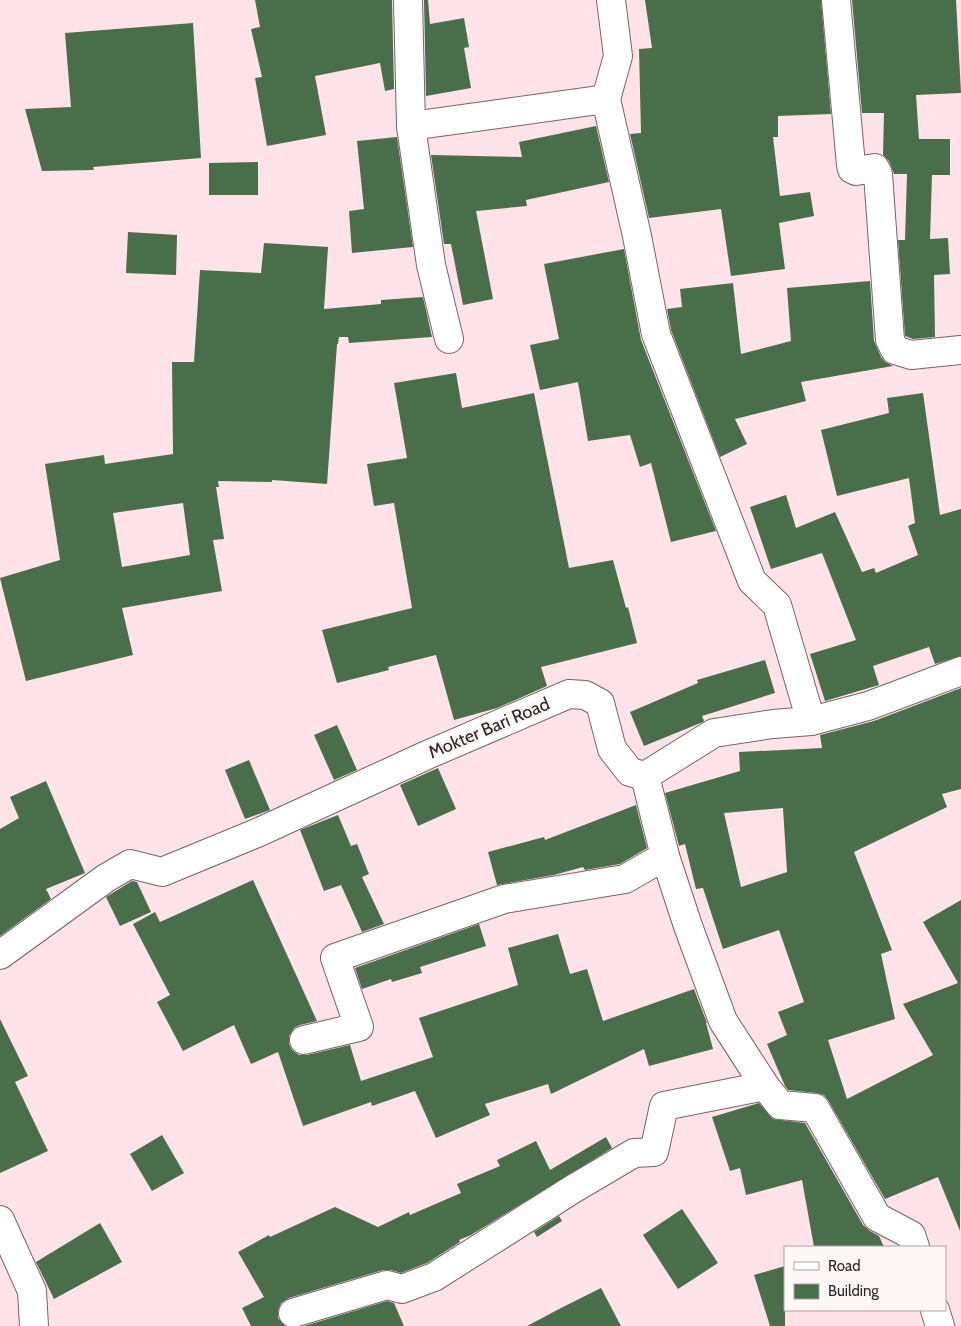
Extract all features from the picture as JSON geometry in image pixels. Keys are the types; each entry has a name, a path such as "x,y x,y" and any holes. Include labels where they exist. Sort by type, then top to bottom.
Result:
{"street":[{"path":"408,0 411,126 431,265 450,339"},
{"path":"611,0 618,56 606,99 637,236 656,334 752,581 777,605 811,721"},
{"path":"836,0 851,165 852,169 856,171 875,168 878,174 890,340 895,350 911,355 961,350"},
{"path":"411,126 606,99"},
{"path":"915,1246 911,1235 877,1217 815,1108 780,1106 723,1021 688,926 665,856 645,776 714,733 773,724 811,721 868,706 961,671"},
{"name":"Mokter Bari Road","path":"0,955 106,878 130,864 162,872 257,833 427,755 569,694 585,695 600,703 612,749 630,772 645,776"},
{"path":"304,1040 359,1027 335,958 504,900 624,879 665,856"},
{"path":"294,1313 387,1284 402,1289 434,1277 573,1189 634,1153 654,1152 664,1106 765,1086"},
{"path":"0,1220 32,1291 34,1326"},
{"path":"935,1311 940,1326"}],"building":[{"path":"255,0 392,0 394,89 385,91 380,63 315,76 326,135 267,146 255,78 262,77 251,29 260,27"},
{"path":"424,0 428,0 430,24 464,18 469,47 464,48 471,88 426,96"},
{"path":"645,0 821,0 831,114 778,116 778,137 773,137 780,196 810,192 814,216 779,223 785,269 731,276 721,209 649,218 630,134 641,133 639,49 652,48"},
{"path":"852,0 956,0 961,93 916,95 919,139 950,139 950,175 932,175 930,239 948,238 950,274 934,275 935,337 913,339 905,336 898,240 905,240 907,174 894,174 889,161 883,155 884,113 862,113"},
{"path":"193,23 201,158 93,167 94,170 42,171 25,109 71,107 65,33"},
{"path":"596,126 609,182 526,200 527,206 476,211 493,299 463,305 451,244 444,244 431,155 522,157 519,142"},
{"path":"397,137 413,247 352,253 349,211 364,209 357,141"},
{"path":"258,162 258,195 209,195 209,163"},
{"path":"128,232 177,235 176,275 126,273"},
{"path":"264,243 328,247 324,309 381,304 381,300 423,297 432,337 349,343 348,337 339,337 327,484 272,480 272,482 218,481 219,487 216,487 224,539 213,540 222,591 122,608 133,655 26,681 0,578 60,560 45,464 104,455 105,464 173,454 172,362 194,362 200,270 261,273","holes":["183,503 190,555 122,567 113,513"]},
{"path":"624,249 641,340 716,531 671,542 651,463 640,467 630,435 588,441 578,382 540,390 530,345 559,339 544,264"},
{"path":"870,281 874,341 881,357 885,362 893,366 801,382 806,401 735,419 747,444 720,457 671,330 667,309 682,307 680,289 733,283 741,354 791,341 787,288"},
{"path":"456,373 462,408 534,393 569,568 613,560 637,643 541,667 547,686 497,708 454,720 436,655 388,667 389,670 337,683 322,630 412,608 394,503 374,506 367,464 407,458 394,383"},
{"path":"923,393 940,515 961,509 961,656 935,664 929,647 873,666 879,685 825,701 810,654 856,640 822,553 771,569 750,507 786,495 796,528 835,512 862,572 874,568 876,573 918,555 908,526 915,523 909,478 837,496 821,430 889,413 887,398"},
{"path":"765,660 775,693 702,716 703,722 644,746 630,712 698,683 697,680"},
{"path":"961,688 961,789 942,794 947,807 854,852 892,950 881,954 895,1019 828,1040 847,1099 933,1055 903,1004 958,983 923,922 961,900 960,1231 938,1177 885,1199 824,1095 788,1090 785,1086 767,1044 787,1035 778,1012 804,1002 779,930 723,949 703,888 696,889 685,844 679,846 665,793 740,771 739,752 822,748 820,735 874,721","holes":["783,808 787,872 741,887 724,813"]},
{"path":"337,725 357,770 334,780 314,735"},
{"path":"249,760 270,810 245,819 225,770"},
{"path":"438,768 456,809 418,826 400,785"},
{"path":"46,781 85,873 46,889 51,899 0,936 0,829 19,818 10,797"},
{"path":"636,805 647,848 620,864 585,870 583,867 554,875 497,885 488,852 544,837 545,840"},
{"path":"338,815 351,846 357,844 369,874 362,877 384,924 362,932 341,885 324,891 300,830"},
{"path":"253,880 317,1021 294,1028 289,1036 289,1044 292,1050 299,1055 307,1055 350,1045 361,1081 433,1057 419,1018 518,985 508,948 558,934 570,974 587,969 603,1021 694,989 707,1023 713,1049 649,1066 644,1049 551,1094 548,1084 485,1104 490,1115 436,1138 415,1091 372,1106 371,1102 303,1126 278,1052 251,1064 234,1025 183,1051 157,1002 170,995 133,924 155,912 160,922"},
{"path":"132,881 137,882 151,912 120,926 106,897"},
{"path":"479,924 486,946 420,967 422,973 392,982 391,979 362,989 355,968"},
{"path":"0,1019 28,1076 15,1082 48,1151 0,1173"},
{"path":"759,1103 773,1119 805,1123 863,1225 879,1236 884,1246 814,1246 802,1180 746,1195 740,1168 730,1171 712,1117"},
{"path":"162,1135 184,1173 152,1191 130,1154"},
{"path":"606,1137 612,1148 471,1235 459,1240 460,1242 427,1263 401,1273 383,1270 289,1298 281,1303 278,1310 278,1318 285,1326 251,1326 242,1308 264,1297 238,1252 269,1235 270,1237 335,1207 378,1227 409,1212 410,1215 461,1193 457,1184 500,1166 497,1160 536,1141 550,1170"},
{"path":"682,1209 718,1263 678,1289 643,1235"},
{"path":"559,1216 562,1221 537,1237 534,1232"},
{"path":"100,1223 122,1262 54,1299 36,1262"},
{"path":"784,1266 785,1326 770,1326 754,1275"},
{"path":"601,1288 621,1326 527,1326 561,1308"},
{"path":"387,1301 394,1303 404,1326 304,1326"}]}
